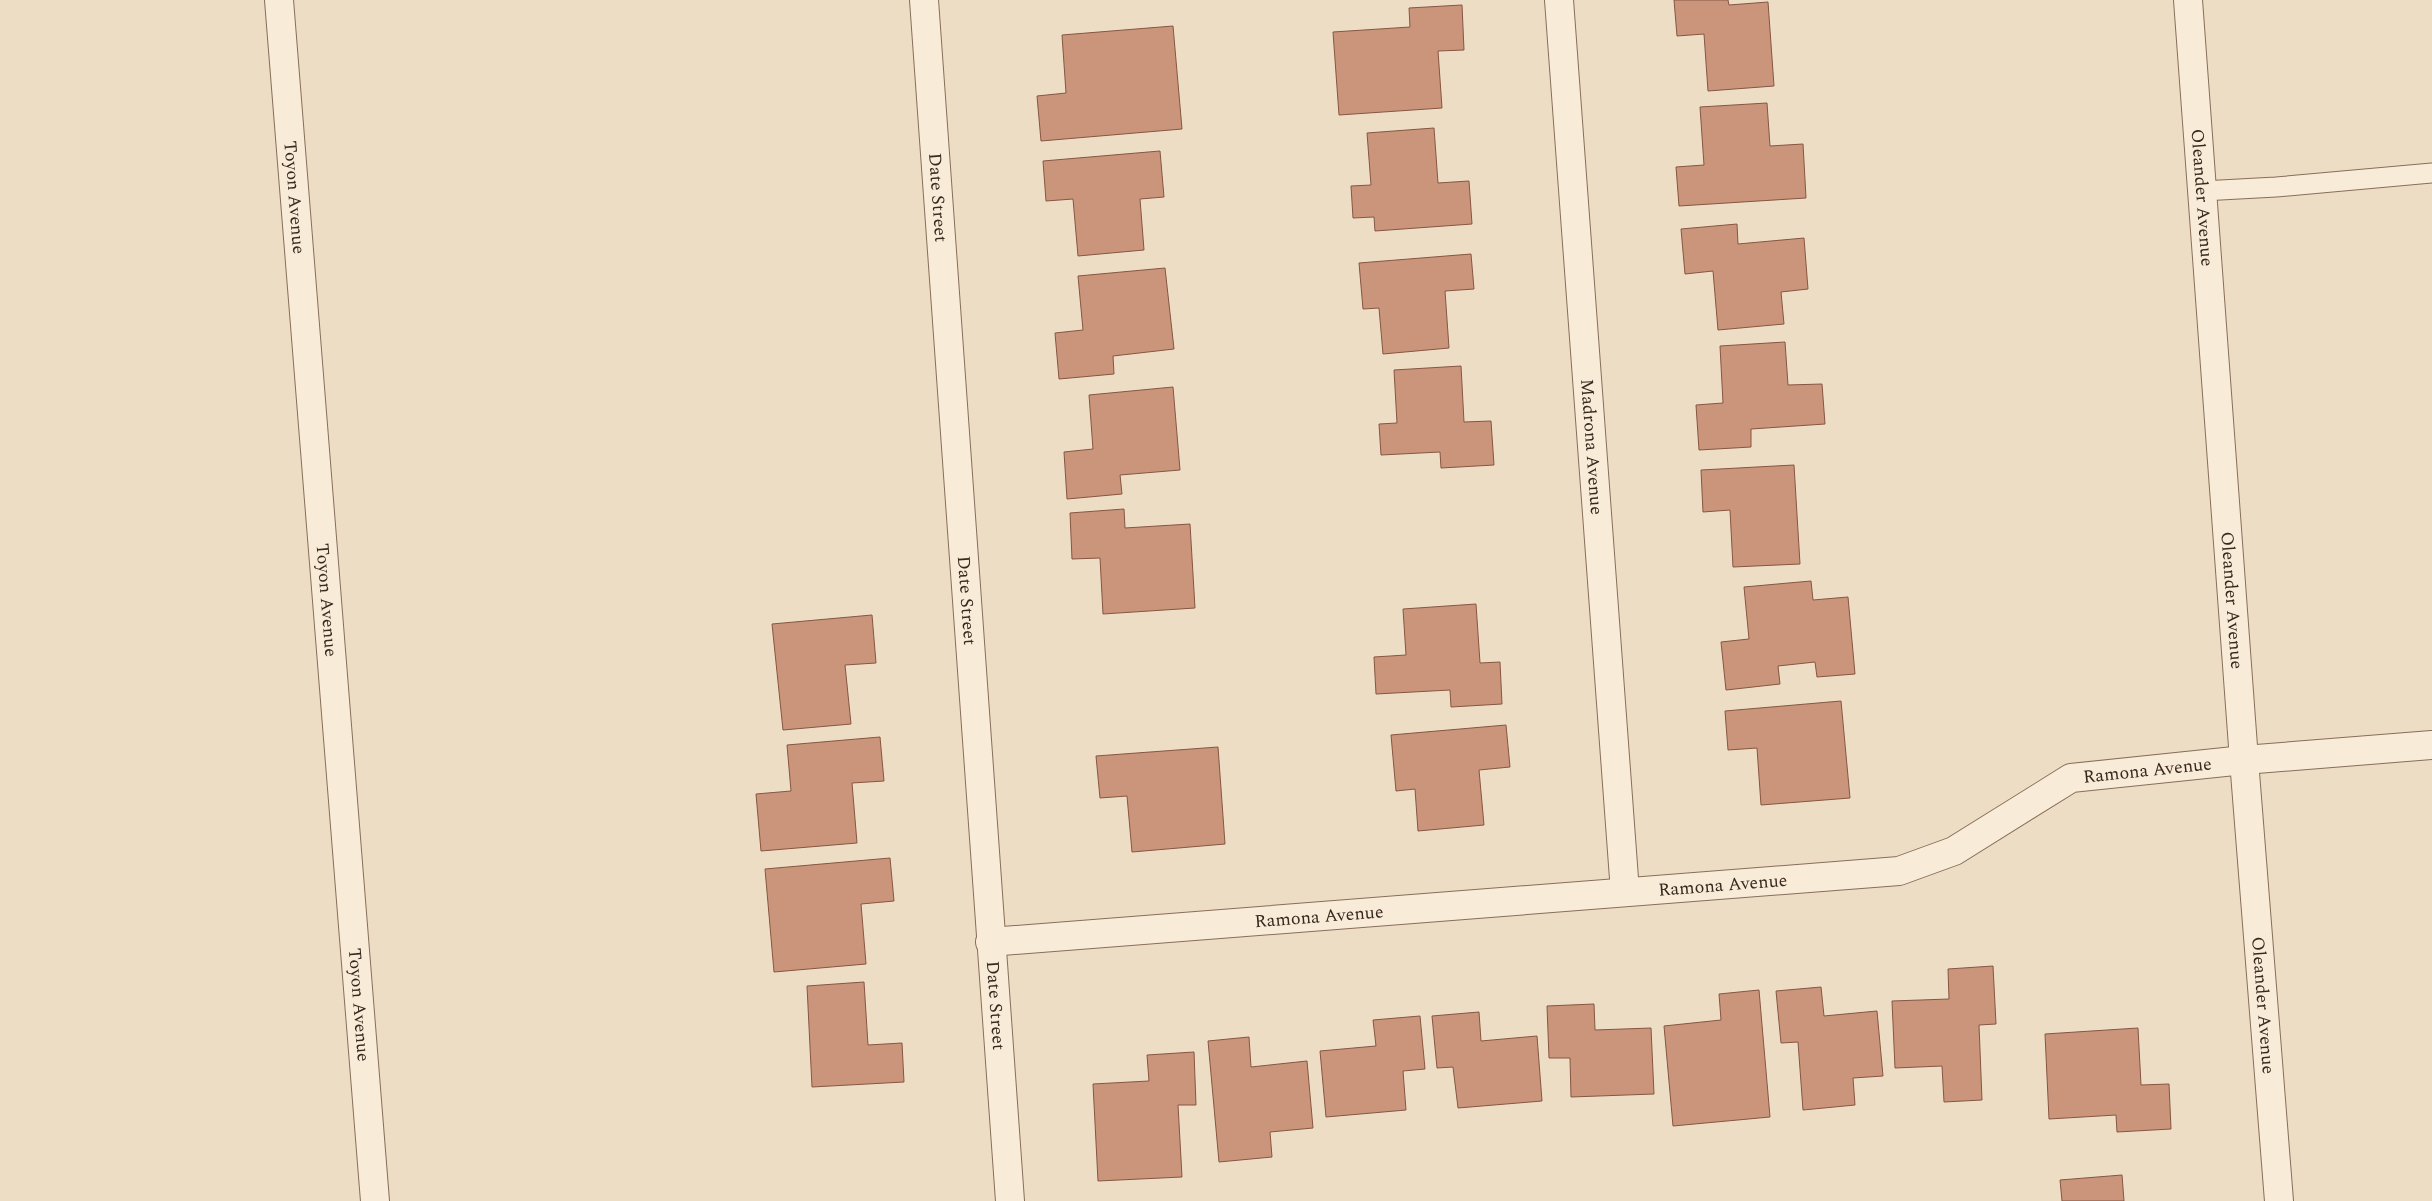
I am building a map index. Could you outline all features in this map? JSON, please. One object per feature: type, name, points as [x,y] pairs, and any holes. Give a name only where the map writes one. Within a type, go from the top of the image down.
[{"type":"street","name":"Toyon Avenue","points":[[279,0],[376,1201]]},
{"type":"street","name":"Date Street","points":[[924,0],[1010,1201]]},
{"type":"street","name":"Madrona Avenue","points":[[1558,0],[1625,892]]},
{"type":"street","name":"Oleander Avenue","points":[[2188,0],[2244,760],[2279,1201]]},
{"type":"street","name":"Ramona Avenue","points":[[990,942],[1900,871],[1954,851],[2071,778],[2244,760],[2432,745]]},
{"type":"lane","points":[[2202,191],[2276,187],[2432,172]]},
{"type":"building","points":[[1674,0],[1728,0],[1729,5],[1768,2],[1774,86],[1708,91],[1704,34],[1677,36]]},
{"type":"building","points":[[1462,5],[1464,50],[1438,51],[1442,108],[1339,115],[1333,32],[1410,27],[1409,8]]},
{"type":"building","points":[[1173,26],[1182,129],[1041,141],[1037,96],[1066,93],[1062,35]]},
{"type":"building","points":[[1767,103],[1770,146],[1803,144],[1806,198],[1679,206],[1676,167],[1704,165],[1700,107]]},
{"type":"building","points":[[1434,128],[1438,183],[1469,181],[1472,224],[1375,231],[1374,217],[1353,218],[1351,186],[1371,185],[1367,133]]},
{"type":"building","points":[[1160,151],[1164,197],[1140,199],[1144,250],[1078,256],[1073,199],[1046,201],[1043,161]]},
{"type":"building","points":[[1737,224],[1738,244],[1804,238],[1808,289],[1781,292],[1784,324],[1718,330],[1713,271],[1685,274],[1681,229]]},
{"type":"building","points":[[1471,254],[1474,289],[1445,291],[1449,348],[1383,354],[1379,308],[1363,309],[1359,263]]},
{"type":"building","points":[[1165,268],[1174,349],[1113,356],[1114,374],[1059,379],[1055,333],[1083,330],[1078,276]]},
{"type":"building","points":[[1785,342],[1788,385],[1822,384],[1825,424],[1751,429],[1751,447],[1699,450],[1696,405],[1723,403],[1720,346]]},
{"type":"building","points":[[1461,366],[1464,422],[1491,421],[1494,465],[1441,468],[1440,452],[1381,455],[1379,424],[1397,423],[1394,370]]},
{"type":"building","points":[[1173,387],[1180,470],[1120,475],[1122,494],[1067,499],[1064,452],[1093,449],[1089,395]]},
{"type":"building","points":[[1794,465],[1800,564],[1733,567],[1730,510],[1703,512],[1701,470]]},
{"type":"building","points":[[1124,509],[1125,528],[1190,524],[1195,608],[1103,614],[1100,558],[1072,559],[1070,513]]},
{"type":"building","points":[[1811,581],[1813,600],[1848,597],[1855,674],[1817,677],[1815,662],[1778,666],[1780,684],[1726,690],[1721,642],[1749,639],[1744,587]]},
{"type":"building","points":[[1476,604],[1480,663],[1500,662],[1502,704],[1451,707],[1450,690],[1376,694],[1374,657],[1406,655],[1403,609]]},
{"type":"building","points":[[872,615],[876,663],[845,665],[851,724],[783,730],[772,624]]},
{"type":"building","points":[[1841,701],[1850,798],[1761,805],[1757,748],[1728,750],[1725,711]]},
{"type":"building","points":[[1506,725],[1510,767],[1479,770],[1484,825],[1418,831],[1415,789],[1396,791],[1391,735]]},
{"type":"building","points":[[880,737],[884,781],[852,783],[857,843],[761,851],[756,794],[791,791],[787,745]]},
{"type":"building","points":[[1218,747],[1225,844],[1132,852],[1127,796],[1100,798],[1096,756]]},
{"type":"building","points":[[890,858],[894,901],[861,904],[866,964],[774,972],[765,869]]},
{"type":"building","points":[[1993,966],[1996,1024],[1979,1025],[1982,1100],[1944,1102],[1942,1066],[1895,1068],[1892,1001],[1949,999],[1948,969]]},
{"type":"building","points":[[864,982],[868,1045],[902,1043],[904,1082],[812,1087],[807,986]]},
{"type":"building","points":[[1821,987],[1824,1016],[1877,1011],[1883,1076],[1853,1078],[1855,1105],[1803,1110],[1798,1042],[1781,1043],[1776,991]]},
{"type":"building","points":[[1759,990],[1770,1117],[1673,1126],[1664,1026],[1721,1020],[1719,994]]},
{"type":"building","points":[[1594,1004],[1595,1030],[1651,1028],[1654,1094],[1571,1097],[1570,1058],[1549,1058],[1547,1006]]},
{"type":"building","points":[[1479,1012],[1481,1041],[1537,1036],[1542,1101],[1458,1108],[1453,1067],[1437,1068],[1432,1016]]},
{"type":"building","points":[[1420,1016],[1425,1069],[1403,1071],[1406,1110],[1326,1117],[1320,1051],[1376,1046],[1373,1020]]},
{"type":"building","points":[[2138,1028],[2141,1085],[2169,1084],[2171,1129],[2117,1132],[2116,1115],[2049,1119],[2045,1034]]},
{"type":"building","points":[[1249,1037],[1251,1067],[1307,1061],[1313,1128],[1270,1132],[1272,1157],[1219,1162],[1208,1041]]},
{"type":"building","points":[[1194,1052],[1196,1105],[1178,1105],[1182,1177],[1098,1181],[1093,1084],[1149,1081],[1147,1055]]},
{"type":"building","points":[[2122,1175],[2124,1201],[2062,1201],[2060,1180]]}]
